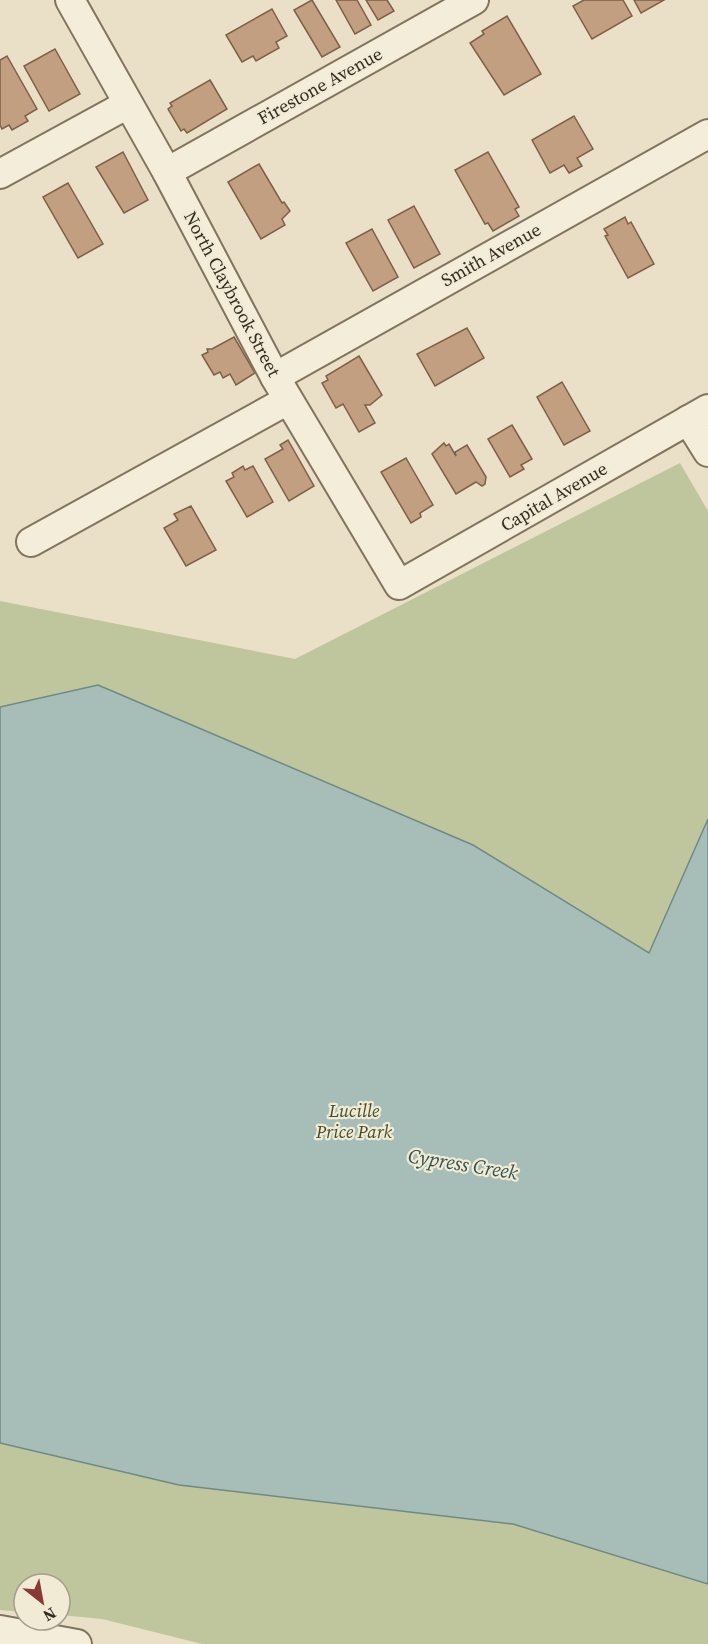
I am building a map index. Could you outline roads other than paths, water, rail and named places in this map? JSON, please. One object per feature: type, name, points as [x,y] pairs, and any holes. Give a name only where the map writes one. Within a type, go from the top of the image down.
[{"type":"street","name":"North Claybrook Street","points":[[70,0],[167,172],[282,388],[399,585]]},
{"type":"street","name":"Firestone Avenue","points":[[167,172],[474,0]]},
{"type":"street","points":[[0,174],[128,104]]},
{"type":"street","name":"Smith Avenue","points":[[31,542],[282,388],[708,134]]},
{"type":"street","points":[[698,415],[708,452]]},
{"type":"street","name":"Capital Avenue","points":[[399,585],[698,415]]},
{"type":"street","points":[[0,1629],[77,1644]]},
{"type":"water","name":"Lucille Price Park","points":[[98,685],[473,845],[649,953],[708,819],[708,1584],[513,1524],[179,1485],[0,1443],[0,707]]},
{"type":"water label","name":"Cypress Creek","points":[[463,1164]]}]
